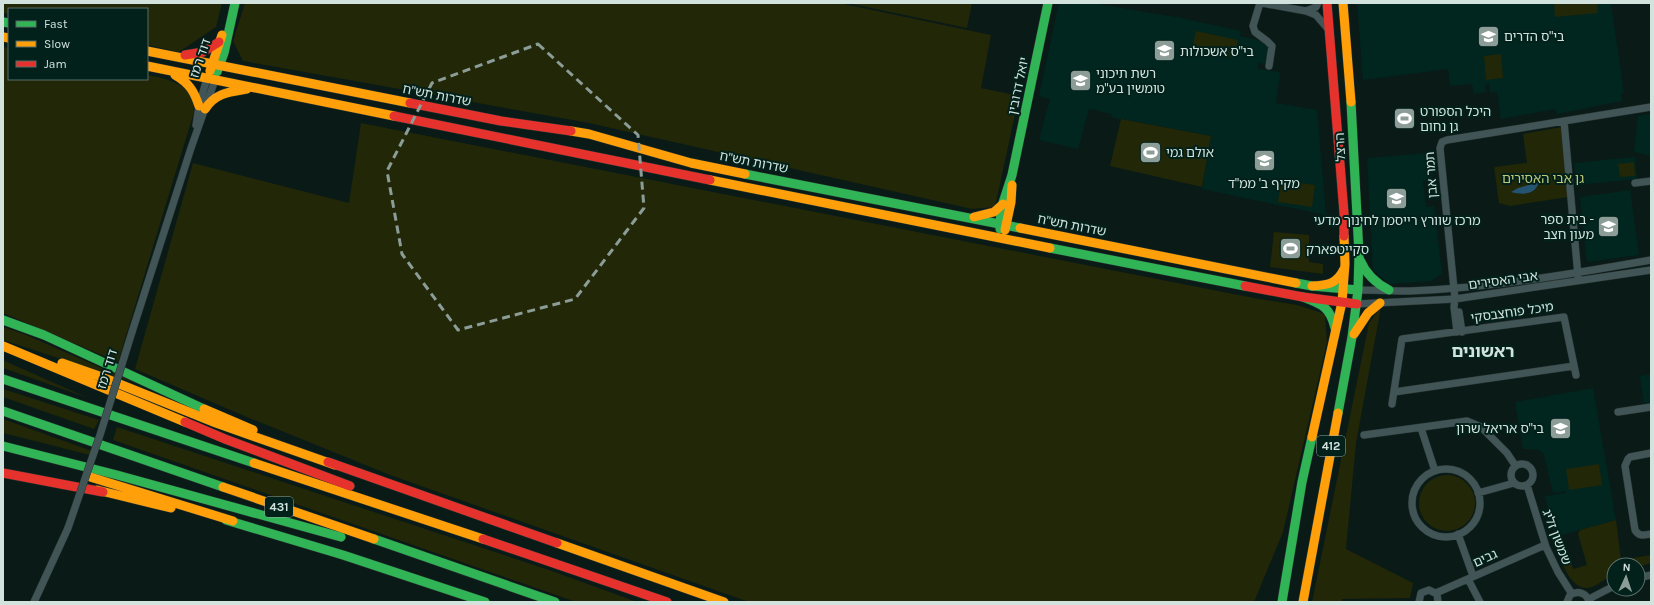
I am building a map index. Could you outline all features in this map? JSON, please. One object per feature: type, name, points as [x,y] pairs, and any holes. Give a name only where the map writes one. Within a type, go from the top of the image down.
[{"type":"main road","name":"יואל דרובין","points":[[1001,238],[1012,175],[1048,3]]},
{"type":"main road","name":"הרצל","points":[[1327,3],[1344,213],[1345,264],[1343,289]]},
{"type":"main road","name":"הרצל","points":[[1343,3],[1359,254],[1358,290]]},
{"type":"main road","name":"דוד רמז","points":[[211,79],[216,65],[220,41],[234,7]]},
{"type":"main road","name":"דוד רמז","points":[[216,65],[224,53],[234,7]]},
{"type":"main road","points":[[165,55],[199,55],[212,49],[220,41]]},
{"type":"main road","name":"שדרות תש\"ח","points":[[148,52],[501,121],[558,128],[589,134],[691,163],[1036,232],[1312,286],[1358,290]]},
{"type":"main road","points":[[224,53],[231,64],[247,71]]},
{"type":"main road","name":"שדרות תש\"ח","points":[[148,66],[1001,238],[1303,297],[1357,304]]},
{"type":"main road","points":[[165,70],[185,80],[194,89],[202,108],[221,93],[255,88]]},
{"type":"main road","points":[[966,218],[994,213],[1007,203],[1016,219],[1022,225],[1036,232]]},
{"type":"main road","points":[[1359,254],[1363,270],[1376,284],[1389,290]]},
{"type":"main road","points":[[1312,286],[1332,284],[1337,281],[1345,264]]},
{"type":"main road","name":"412","points":[[1282,602],[1298,501],[1336,331],[1343,289]]},
{"type":"main road","name":"412","points":[[1303,602],[1352,338],[1358,290]]},
{"type":"main road","points":[[1303,297],[1323,305],[1329,310],[1336,331]]},
{"type":"main road","points":[[1352,338],[1368,313],[1380,303]]},
{"type":"main road","points":[[3,320],[44,335],[172,395],[336,465]]},
{"type":"main road","points":[[3,345],[95,374],[222,426],[724,602]]},
{"type":"main road","points":[[3,345],[239,445],[542,559]]},
{"type":"main road","points":[[3,379],[667,602]]},
{"type":"main road","name":"431","points":[[3,411],[555,602]]},
{"type":"main road","points":[[3,448],[117,475],[478,576]]},
{"type":"main road","points":[[3,448],[343,555],[485,602]]},
{"type":"main road","points":[[3,466],[103,492],[232,521]]},
{"type":"main road","points":[[3,473],[103,492]]},
{"type":"main road","points":[[1307,602],[1310,560]]},
{"type":"main road","points":[[1278,602],[1287,572]]},
{"type":"street","points":[[1269,66],[1272,46],[1254,32],[1253,26],[1261,3],[1316,15],[1329,30]]},
{"type":"street","points":[[1306,12],[1316,7],[1318,3]]},
{"type":"street","name":"דוד רמז","points":[[34,602],[68,528],[98,442],[211,79]]},
{"type":"street","name":"תמר אבן","points":[[1455,299],[1440,148],[1442,142],[1651,107]]},
{"type":"street","points":[[1564,121],[1578,277]]},
{"type":"street","points":[[1635,183],[1651,181]]},
{"type":"street","name":"אבי האסירים","points":[[1357,304],[1455,299],[1578,277],[1651,260]]},
{"type":"street","name":"אבי האסירים","points":[[1358,290],[1454,288],[1651,270]]},
{"type":"street","name":"מיכל פוחצבסקי","points":[[1455,299],[1458,304],[1459,332]]},
{"type":"street","name":"מיכל פוחצבסקי","points":[[1392,404],[1402,339],[1564,317],[1576,375]]},
{"type":"street","points":[[1394,392],[1574,366]]},
{"type":"street","points":[[1618,412],[1651,407]]},
{"type":"street","points":[[1364,435],[1467,421],[1481,426],[1507,453],[1515,465]]},
{"type":"street","points":[[1421,428],[1435,471]]},
{"type":"street","points":[[1651,453],[1630,457],[1625,466],[1635,530],[1638,534],[1651,534]]},
{"type":"street","points":[[1524,463],[1532,468],[1533,477],[1531,482],[1527,485],[1520,486],[1514,482],[1510,474],[1515,465],[1524,463]]},
{"type":"street","points":[[1451,470],[1461,473],[1470,479],[1478,493],[1479,508],[1475,519],[1468,528],[1458,534],[1443,536],[1428,532],[1414,514],[1412,504],[1413,493],[1422,480],[1435,471],[1451,470]]},
{"type":"street","points":[[1478,493],[1514,482]]},
{"type":"street","name":"שמשון זליג","points":[[1527,485],[1545,545],[1558,572],[1572,594]]},
{"type":"street","points":[[1458,534],[1480,602]]},
{"type":"street","name":"גבים","points":[[1419,602],[1420,596],[1425,591],[1431,590],[1436,593],[1545,545]]},
{"type":"street","points":[[1567,602],[1572,594],[1580,592],[1589,600],[1606,590]]},
{"type":"street","points":[[1436,593],[1438,602]]},
{"type":"highlighted area","points":[[538,44],[638,135],[644,208],[575,299],[458,330],[402,254],[387,171],[432,83]]},
{"type":"shaded area","points":[[1059,3],[1092,3],[1181,18],[1241,31],[1240,36],[1262,41],[1268,46],[1267,60],[1264,64],[1258,63],[1258,69],[1280,72],[1276,103],[1317,110],[1326,215],[1202,189],[1211,136],[1111,117],[1112,114],[1089,109],[1078,149],[1039,140],[1050,99],[1039,96]]},
{"type":"shaded area","name":"בי\"ס הדרים","points":[[1357,3],[1611,3],[1624,93],[1621,93],[1622,101],[1557,114],[1555,109],[1501,119],[1497,92],[1490,93],[1489,83],[1485,84],[1486,92],[1474,94],[1472,84],[1450,86],[1448,69],[1363,80]]},
{"type":"shaded area","points":[[1651,114],[1651,156],[1634,152],[1638,116]]},
{"type":"shaded area","name":"מרכז שוורץ רייסמן לחינוך מדעי","points":[[1430,153],[1432,180],[1423,181],[1426,207],[1434,206],[1442,273],[1431,281],[1389,284],[1373,270],[1367,158]]},
{"type":"shaded area","points":[[1635,157],[1637,179],[1577,185],[1574,163]]},
{"type":"shaded area","name":"בית ספר - מעון חצב","points":[[1630,190],[1639,255],[1587,262],[1580,197]]},
{"type":"shaded area","points":[[1651,374],[1651,402],[1644,403],[1640,376]]},
{"type":"shaded area","name":"בי\"ס אריאל שרון","points":[[1593,388],[1616,520],[1555,537],[1545,496],[1565,493],[1565,491],[1553,493],[1544,454],[1537,449],[1523,449],[1515,402]]},
{"type":"green space","points":[[3,3],[222,3],[216,27],[179,52],[148,45],[148,8],[8,8],[8,14],[3,13]]},
{"type":"green space","points":[[245,3],[839,3],[991,35],[981,88],[1019,96],[995,207],[972,209],[589,123],[243,61],[233,41]]},
{"type":"green space","points":[[847,3],[972,3],[967,28]]},
{"type":"green space","points":[[1554,3],[1597,3],[1598,13],[1555,17]]},
{"type":"green space","points":[[1196,31],[1238,40],[1234,58],[1192,48]]},
{"type":"green space","points":[[3,47],[8,48],[8,80],[148,80],[148,75],[176,83],[186,89],[191,95],[194,112],[118,362],[3,313]]},
{"type":"green space","points":[[1501,54],[1503,78],[1486,80],[1484,56]]},
{"type":"green space","points":[[1121,119],[1211,136],[1202,187],[1110,166]]},
{"type":"green space","points":[[361,123],[1254,298],[1297,305],[1325,314],[1327,342],[1283,532],[1254,602],[749,602],[390,475],[242,415],[135,369],[193,163],[349,203]]},
{"type":"green space","name":"גן אבי האסירים","points":[[1562,127],[1568,197],[1510,206],[1499,203],[1494,167],[1527,163],[1523,134]]},
{"type":"green space","points":[[1634,162],[1635,176],[1620,177],[1618,164]]},
{"type":"green space","points":[[1281,180],[1315,185],[1312,207],[1278,202]]},
{"type":"green space","name":"סקייטפארק","points":[[1274,232],[1309,235],[1309,262],[1323,264],[1323,274],[1270,267]]},
{"type":"green space","points":[[1381,307],[1356,443],[1346,549],[1413,583],[1410,598],[1342,599],[1342,602],[1312,602],[1369,323]]},
{"type":"green space","points":[[3,327],[24,334],[138,384],[3,340]]},
{"type":"green space","points":[[3,360],[7,362],[88,398],[3,368]]},
{"type":"green space","points":[[3,389],[99,420],[94,429],[3,397]]},
{"type":"green space","points":[[3,419],[92,451],[90,455],[3,433]]},
{"type":"green space","points":[[117,427],[552,571],[637,602],[576,602],[113,440]]},
{"type":"green space","points":[[1599,464],[1602,485],[1569,490],[1566,469]]},
{"type":"green space","points":[[1441,475],[1453,475],[1463,479],[1471,487],[1475,497],[1475,509],[1471,519],[1463,527],[1453,531],[1441,531],[1431,527],[1423,519],[1419,509],[1419,497],[1423,487],[1431,479]]},
{"type":"green space","points":[[1616,520],[1621,557],[1606,557],[1606,578],[1592,587],[1585,588],[1574,582],[1566,571],[1557,552],[1567,549],[1573,569],[1587,565],[1578,534],[1580,530]]},
{"type":"green space","points":[[1651,555],[1651,563],[1646,565],[1646,557],[1639,557]]},
{"type":"water","points":[[1539,182],[1532,192],[1520,194],[1511,192],[1518,188]]},
{"type":"traffic: fast","points":[[217,72],[224,53],[235,3]]},
{"type":"traffic: fast","points":[[1000,229],[1001,209],[1012,175],[1048,3]]},
{"type":"traffic: fast","points":[[3,22],[8,23]]},
{"type":"traffic: fast","points":[[1338,413],[1352,337],[1358,290],[1359,254],[1351,102]]},
{"type":"traffic: fast","points":[[745,174],[1020,228]]},
{"type":"traffic: fast","points":[[1050,248],[1245,286]]},
{"type":"traffic: fast","points":[[1360,260],[1365,270],[1372,278],[1389,290]]},
{"type":"traffic: fast","points":[[1296,283],[1358,290]]},
{"type":"traffic: fast","points":[[1303,297],[1324,307],[1331,315],[1335,328]]},
{"type":"traffic: fast","points":[[3,320],[44,335],[204,409]]},
{"type":"traffic: fast","points":[[3,379],[254,463]]},
{"type":"traffic: fast","points":[[3,411],[223,487]]},
{"type":"traffic: fast","points":[[1282,602],[1302,482],[1312,437]]},
{"type":"traffic: fast","points":[[3,446],[117,475],[341,537]]},
{"type":"traffic: fast","points":[[226,520],[343,555],[485,602]]},
{"type":"traffic: fast","points":[[374,539],[555,602]]},
{"type":"traffic: slow","points":[[1343,3],[1351,102]]},
{"type":"traffic: slow","points":[[210,71],[222,35]]},
{"type":"traffic: slow","points":[[3,37],[8,38]]},
{"type":"traffic: slow","points":[[148,51],[410,103]]},
{"type":"traffic: slow","points":[[148,66],[394,116]]},
{"type":"traffic: slow","points":[[175,75],[184,81],[190,88],[199,106]]},
{"type":"traffic: slow","points":[[205,109],[218,96],[228,92],[247,89]]},
{"type":"traffic: slow","points":[[571,131],[589,134],[691,163],[745,174]]},
{"type":"traffic: slow","points":[[710,180],[1050,248]]},
{"type":"traffic: slow","points":[[1005,230],[1011,202],[1012,185]]},
{"type":"traffic: slow","points":[[974,217],[994,212],[1003,204]]},
{"type":"traffic: slow","points":[[1020,228],[1296,283]]},
{"type":"traffic: slow","points":[[1312,437],[1342,302],[1345,264],[1344,236]]},
{"type":"traffic: slow","points":[[1312,286],[1323,285],[1335,281],[1344,269]]},
{"type":"traffic: slow","points":[[1354,334],[1368,313],[1380,303]]},
{"type":"traffic: slow","points":[[3,346],[185,422]]},
{"type":"traffic: slow","points":[[62,363],[102,377],[216,423],[335,465]]},
{"type":"traffic: slow","points":[[204,409],[253,430]]},
{"type":"traffic: slow","points":[[1303,602],[1338,413]]},
{"type":"traffic: slow","points":[[254,463],[483,539]]},
{"type":"traffic: slow","points":[[87,476],[233,521]]},
{"type":"traffic: slow","points":[[223,487],[374,539]]},
{"type":"traffic: slow","points":[[97,490],[171,508]]},
{"type":"traffic: slow","points":[[557,543],[724,602]]},
{"type":"traffic: jam","points":[[1327,3],[1344,213],[1344,236]]},
{"type":"traffic: jam","points":[[185,55],[203,52],[219,42]]},
{"type":"traffic: jam","points":[[410,103],[501,121],[571,131]]},
{"type":"traffic: jam","points":[[394,116],[710,180]]},
{"type":"traffic: jam","points":[[1245,286],[1303,297],[1357,304]]},
{"type":"traffic: jam","points":[[185,422],[225,439],[350,486]]},
{"type":"traffic: jam","points":[[328,462],[557,543]]},
{"type":"traffic: jam","points":[[3,473],[103,492]]},
{"type":"traffic: jam","points":[[483,539],[667,602]]},
{"type":"place","name":"בי\"ס הדרים","points":[[1488,36]]},
{"type":"place","name":"בי\"ס אשכולות","points":[[1165,51]]},
{"type":"place","name":"רשת תיכוני טומשין בע\"מ","points":[[1081,80]]},
{"type":"place","name":"היכל הספורט גן נחום","points":[[1404,118]]},
{"type":"place","name":"אולם גמי","points":[[1150,152]]},
{"type":"place","name":"מקיף ב' ממ\"ד","points":[[1264,161]]},
{"type":"place","name":"מרכז שוורץ רייסמן לחינוך מדעי","points":[[1397,198]]},
{"type":"place","name":"בית ספר - מעון חצב","points":[[1609,226]]},
{"type":"place","name":"סקייטפארק","points":[[1291,249]]},
{"type":"place","name":"בי\"ס אריאל שרון","points":[[1560,428]]},
{"type":"district","name":"ראשונים","points":[[1483,351]]}]
